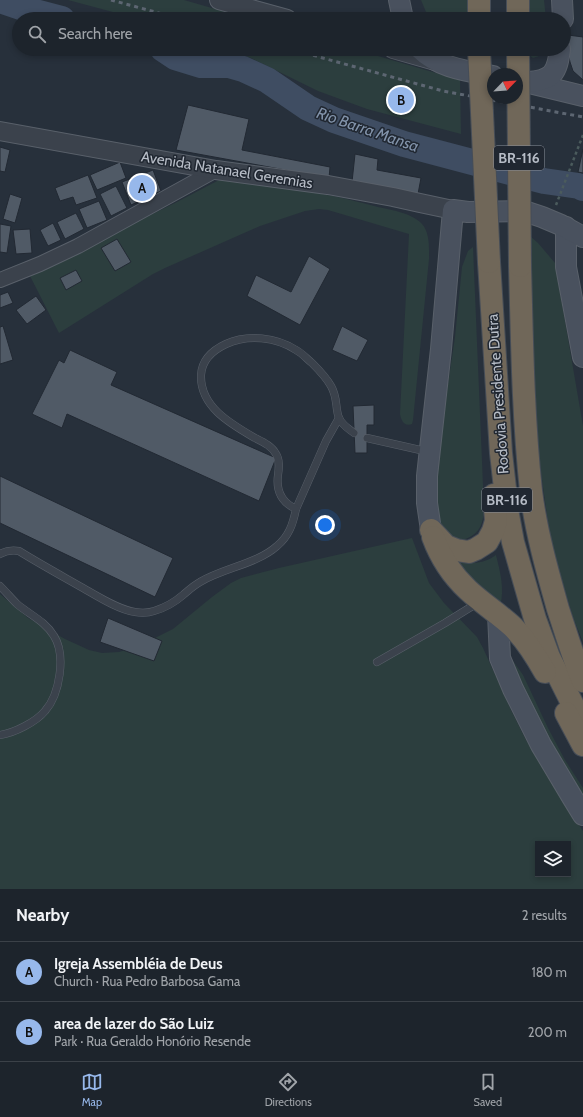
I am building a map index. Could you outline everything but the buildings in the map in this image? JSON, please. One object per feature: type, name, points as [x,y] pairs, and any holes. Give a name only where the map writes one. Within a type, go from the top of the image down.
[{"type":"highway","points":[[479,0],[479,12]]},
{"type":"highway","points":[[518,0],[518,12]]},
{"type":"highway","name":"Rodovia Presidente Dutra","points":[[479,56],[489,262],[501,453],[508,515],[513,542],[533,612],[549,657],[583,725]]},
{"type":"highway","name":"Rodovia Presidente Dutra","points":[[518,56],[520,266],[524,407],[531,492],[547,573],[583,680]]},
{"type":"highway","points":[[431,530],[446,546],[456,550],[469,552],[487,542],[496,521],[481,292],[489,262]]},
{"type":"highway","points":[[431,530],[436,544],[456,577],[468,590],[514,628],[526,642],[539,661],[583,745]]},
{"type":"main road","points":[[399,0],[402,12]]},
{"type":"main road","points":[[562,0],[563,12]]},
{"type":"main road","points":[[428,56],[458,69],[487,75]]},
{"type":"main road","points":[[523,81],[541,80],[551,75],[556,69],[559,56]]},
{"type":"main road","points":[[561,56],[568,75],[582,94]]},
{"type":"main road","points":[[523,81],[582,94]]},
{"type":"main road","points":[[431,530],[427,503],[427,476],[441,349],[453,210],[468,212],[524,211],[558,224],[583,237]]},
{"type":"main road","points":[[558,224],[583,357]]},
{"type":"main road","points":[[498,614],[500,658],[513,689],[541,745],[583,815]]},
{"type":"street","points":[[219,0],[262,12]]},
{"type":"street","points":[[419,56],[437,61]]},
{"type":"street","name":"Avenida Natanael Geremias","points":[[0,131],[216,170],[328,185],[453,210]]},
{"type":"street","points":[[1,279],[40,264],[78,246],[216,170]]},
{"type":"lane","points":[[296,509],[286,503],[279,491],[277,480],[279,459],[276,454],[266,443],[246,433],[222,417],[212,407],[205,394],[201,380],[202,368],[208,357],[216,349],[235,340],[250,338],[277,341],[298,351],[326,378],[334,392],[339,418],[343,424],[354,433]]},
{"type":"lane","points":[[0,554],[13,550],[19,551],[103,599],[135,612],[153,612],[175,601],[190,588],[209,577],[271,552],[285,538],[290,530],[296,509],[326,441],[339,418]]},
{"type":"lane","points":[[367,438],[430,452]]},
{"type":"lane","points":[[0,586],[18,604],[44,624],[54,635],[58,646],[60,666],[57,686],[46,711],[38,718],[15,731],[0,735]]},
{"type":"lane","points":[[377,662],[481,601]]},
{"type":"path","points":[[558,224],[571,165],[583,135]]},
{"type":"shaded area","points":[[68,0],[184,0],[226,12],[113,12]]},
{"type":"shaded area","points":[[421,0],[472,0],[471,12],[426,12]]},
{"type":"shaded area","points":[[527,0],[544,0],[545,12],[528,12]]},
{"type":"shaded area","points":[[246,56],[378,56],[460,80],[461,134],[367,109],[318,91]]},
{"type":"shaded area","points":[[221,179],[319,193],[343,198],[406,214],[422,224],[428,236],[429,259],[412,424],[405,424],[402,421],[400,414],[409,234],[328,210],[319,209],[305,211],[260,226],[165,268],[59,333],[29,274]]},
{"type":"shaded area","points":[[531,237],[555,263],[583,426],[583,642],[574,620],[557,565],[550,536],[542,480],[534,404],[534,357],[530,289],[532,266]]},
{"type":"shaded area","points":[[473,247],[484,509],[481,526],[478,530],[471,536],[459,541],[439,531],[437,526],[436,477],[455,337],[462,267],[468,251]]},
{"type":"shaded area","points":[[412,538],[429,583],[444,603],[477,637],[526,740],[583,831],[583,889],[0,889],[0,594],[28,618],[65,639],[89,650],[102,653],[119,652],[139,646],[173,629],[212,597],[231,583],[241,578]]},
{"type":"shaded area","points":[[496,555],[502,587],[500,606],[466,575],[456,559],[477,563]]},
{"type":"shaded area","points":[[508,654],[523,675],[548,728],[565,760],[583,788],[583,801],[560,766]]},
{"type":"waterway","name":"Rio Barra Mansa","points":[[0,0],[35,12]]},
{"type":"waterway","name":"Rio Barra Mansa","points":[[174,56],[201,65],[229,65],[243,69],[267,80],[308,108],[334,120],[404,144],[544,181],[579,186],[583,188]]},
{"type":"railway","points":[[111,0],[155,12]]},
{"type":"railway","points":[[316,56],[443,91],[583,117]]},
{"type":"place","name":"area de lazer do São Luiz","points":[[401,100]]},
{"type":"place","name":"Igreja Assembléia de Deus","points":[[142,188]]}]
